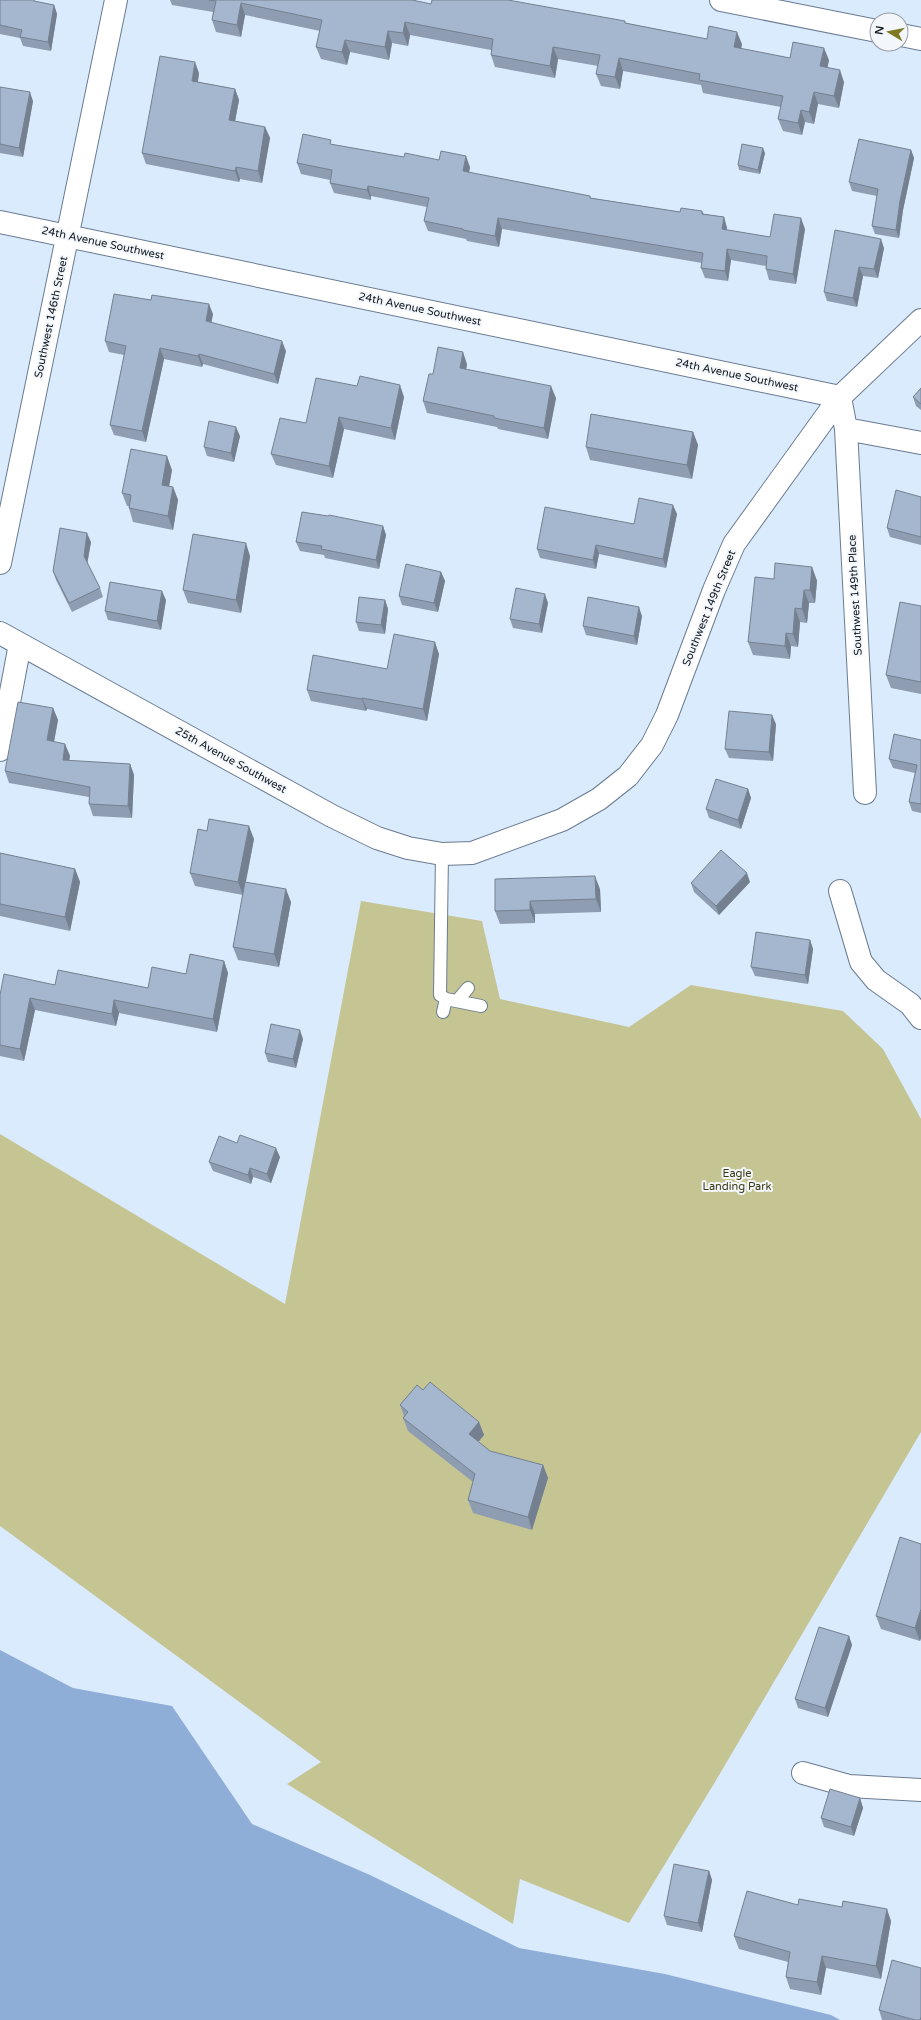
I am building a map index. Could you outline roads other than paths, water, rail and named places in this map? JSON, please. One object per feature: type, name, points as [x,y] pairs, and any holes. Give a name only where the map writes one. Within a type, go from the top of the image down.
[{"type":"street","name":"Southwest 146th Street","points":[[0,563],[116,0]]},
{"type":"street","points":[[720,0],[869,29]]},
{"type":"street","points":[[909,37],[921,39]]},
{"type":"street","name":"24th Avenue Southwest","points":[[0,222],[840,397]]},
{"type":"street","name":"Southwest 149th Street","points":[[472,853],[562,820],[599,798],[628,776],[652,745],[667,715],[714,590],[734,544],[840,397],[921,320]]},
{"type":"street","name":"Southwest 149th Place","points":[[840,397],[846,429],[865,793]]},
{"type":"street","points":[[846,429],[921,443]]},
{"type":"street","name":"25th Avenue Southwest","points":[[0,633],[332,816],[377,838],[408,848],[442,854],[472,853]]},
{"type":"street","points":[[0,750],[20,644]]},
{"type":"street","points":[[840,891],[861,962],[876,980],[910,1004],[921,1018]]},
{"type":"street","points":[[804,1773],[849,1786],[921,1790]]},
{"type":"lane","points":[[442,854],[440,995],[452,1000],[482,1006]]},
{"type":"lane","points":[[443,1012],[452,1000],[468,988]]},
{"type":"water","points":[[0,1650],[73,1688],[172,1706],[252,1824],[370,1875],[519,1948],[665,1974],[831,2015],[840,2020],[0,2020]]},
{"type":"park label","name":"Eagle Landing Park","points":[[737,1179]]}]
